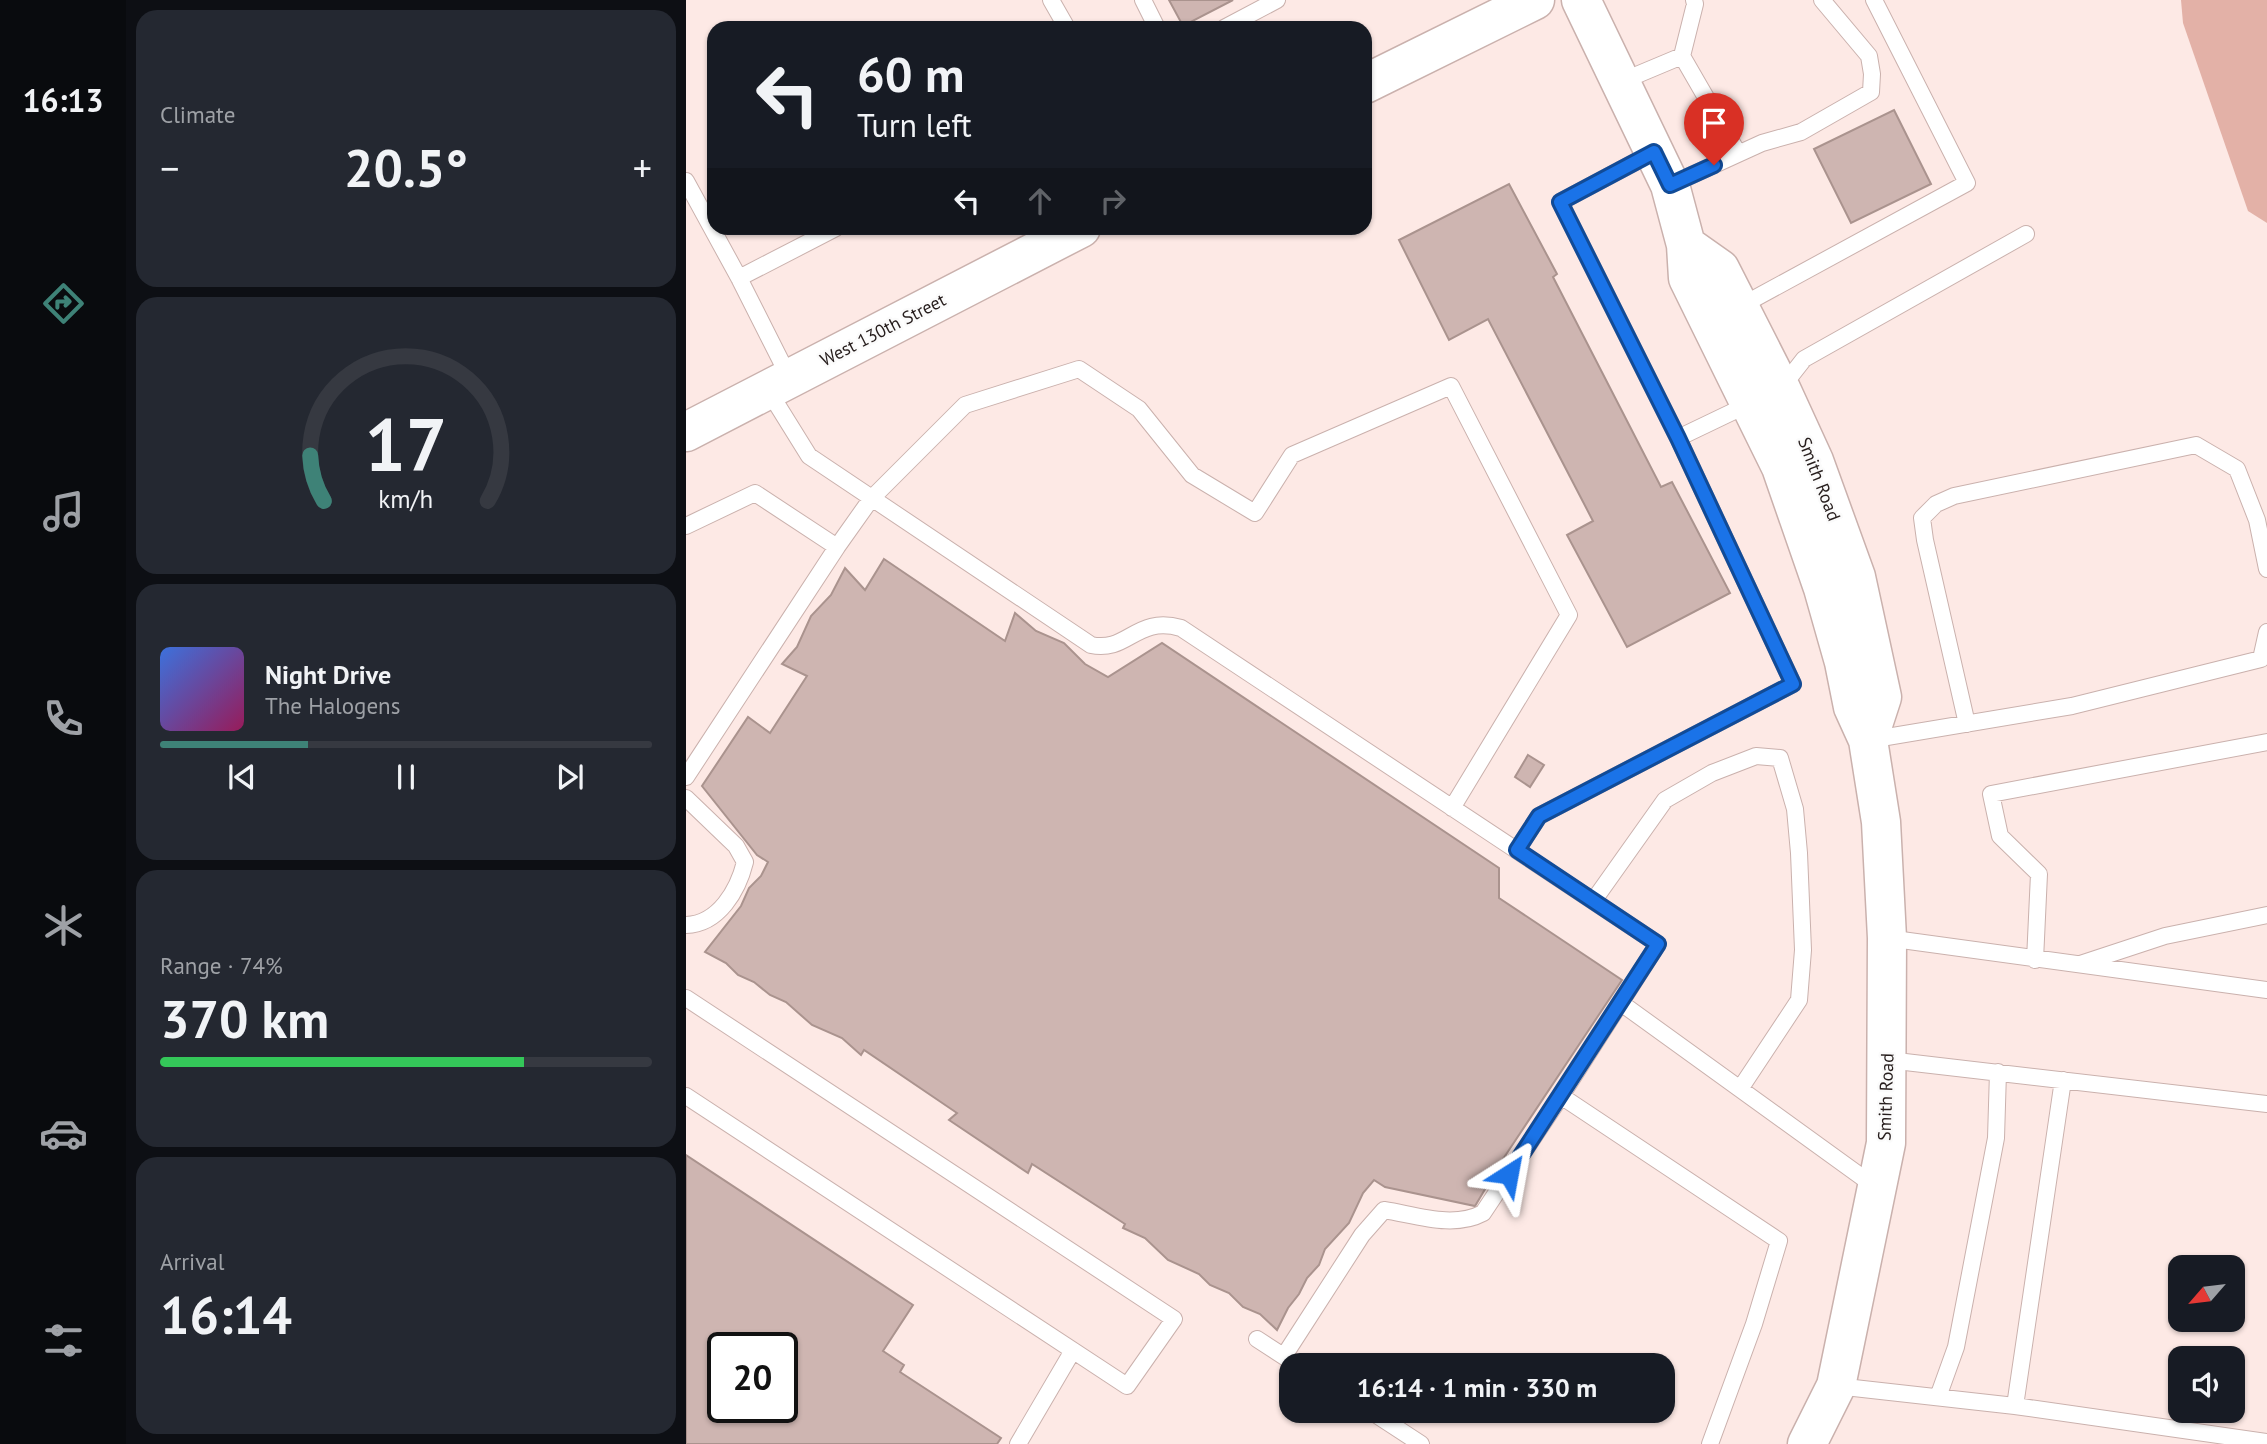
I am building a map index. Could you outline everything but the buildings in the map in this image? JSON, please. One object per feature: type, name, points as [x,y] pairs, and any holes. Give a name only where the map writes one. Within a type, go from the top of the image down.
[{"type":"main road","points":[[1372,81],[1535,0]]},
{"type":"main road","name":"Smith Road","points":[[1581,0],[1662,169],[1686,244],[1688,278],[1766,396]]},
{"type":"main road","name":"West 130th Street","points":[[686,432],[1067,235]]},
{"type":"main road","name":"Smith Road","points":[[1686,244],[1720,269],[1739,307],[1766,396],[1781,467],[1823,588],[1844,662],[1853,707],[1868,740],[1881,822],[1887,938],[1886,1143],[1836,1386],[1807,1444]]},
{"type":"lane","points":[[1051,0],[1063,21]]},
{"type":"lane","points":[[1143,0],[1154,21]]},
{"type":"lane","points":[[1237,21],[1276,0]]},
{"type":"lane","points":[[1694,0],[1682,56],[1738,153]]},
{"type":"lane","points":[[1517,850],[1539,816],[1793,684],[1678,438],[1560,202],[1662,169],[1738,153],[1801,132],[1871,92],[1869,56],[1822,0]]},
{"type":"lane","points":[[1739,307],[1967,183],[1874,0]]},
{"type":"lane","points":[[1620,82],[1682,56]]},
{"type":"lane","points":[[686,181],[707,219]]},
{"type":"lane","points":[[1678,438],[1766,396],[1804,359],[2026,234]]},
{"type":"lane","points":[[716,235],[739,278],[809,456],[1091,645],[1102,647],[1115,644],[1153,625],[1167,624],[1181,628],[1658,944],[1483,1213],[1472,1219],[1453,1221],[1384,1210],[1362,1236],[1295,1353]]},
{"type":"lane","points":[[739,278],[822,235]]},
{"type":"lane","points":[[686,777],[871,499],[965,405],[1079,369],[1139,409],[1192,475],[1255,513],[1292,455],[1451,386],[1569,615],[1452,808]]},
{"type":"lane","points":[[1967,724],[1922,519],[1936,504],[1954,496],[2196,446],[2236,470],[2257,520],[2267,569]]},
{"type":"lane","points":[[686,526],[755,493],[837,547]]},
{"type":"lane","points":[[1868,740],[2072,706],[2261,659],[2267,632]]},
{"type":"lane","points":[[2035,960],[2039,874],[2000,836],[1991,794],[2267,742]]},
{"type":"lane","points":[[1594,900],[1665,800],[1712,772],[1756,756],[1780,758],[1795,809],[1799,853],[1803,950],[1798,1000],[1740,1089]]},
{"type":"lane","points":[[686,798],[736,846],[746,862],[741,878],[729,899],[711,918],[695,925],[686,925]]},
{"type":"lane","points":[[2077,965],[2165,936],[2267,915]]},
{"type":"lane","points":[[1887,938],[2267,990]]},
{"type":"lane","points":[[686,998],[1174,1319],[1127,1386],[686,1096]]},
{"type":"lane","points":[[1621,1003],[1877,1188]]},
{"type":"lane","points":[[1888,1060],[2267,1104]]},
{"type":"lane","points":[[1938,1398],[1956,1347],[1996,1138],[1998,1072]]},
{"type":"lane","points":[[2015,1406],[2063,1080]]},
{"type":"lane","points":[[1561,1096],[1779,1241],[1754,1324],[1710,1444]]},
{"type":"lane","points":[[1257,1339],[1279,1354]]},
{"type":"lane","points":[[1018,1444],[1072,1352]]},
{"type":"lane","points":[[1836,1386],[2015,1406],[2267,1442]]},
{"type":"lane","points":[[1389,1423],[1422,1444]]},
{"type":"shaded area","points":[[2181,0],[2267,0],[2267,223],[2248,211],[2183,23]]},
{"type":"route","points":[[1509,1174],[1658,944],[1517,850],[1539,816],[1793,684],[1678,438],[1560,202],[1654,152],[1670,185],[1714,165]]}]
